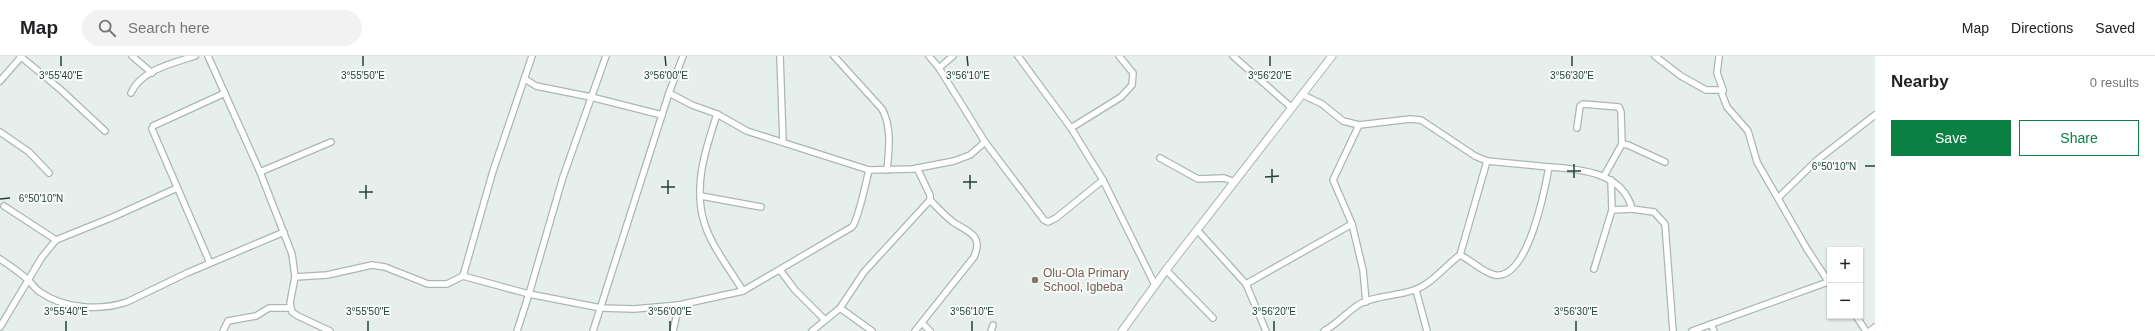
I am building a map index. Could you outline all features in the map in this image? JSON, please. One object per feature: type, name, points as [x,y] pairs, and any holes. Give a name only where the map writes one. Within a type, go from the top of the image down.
[{"type":"street","points":[[0,81],[20,56],[61,90],[105,131]]},
{"type":"street","points":[[132,56],[152,73]]},
{"type":"street","points":[[131,93],[139,81],[160,68],[195,56]]},
{"type":"street","points":[[208,56],[260,172],[292,254],[295,277],[290,308]]},
{"type":"street","points":[[463,276],[493,171],[532,56]]},
{"type":"street","points":[[517,331],[563,176],[606,56]]},
{"type":"street","points":[[593,331],[669,93],[683,56]]},
{"type":"street","points":[[780,56],[783,142]]},
{"type":"street","points":[[834,56],[882,109],[888,119],[889,155],[887,170]]},
{"type":"street","points":[[929,56],[939,68],[985,142],[1040,217],[1048,222],[1056,218],[1103,180]]},
{"type":"street","points":[[939,68],[953,56]]},
{"type":"street","points":[[1018,56],[1071,128],[1103,180],[1155,285]]},
{"type":"street","points":[[1071,128],[1121,97],[1132,85],[1133,73],[1119,56]]},
{"type":"street","points":[[1233,56],[1292,108]]},
{"type":"street","points":[[1122,331],[1166,270],[1198,231],[1332,56]]},
{"type":"street","points":[[1655,56],[1681,76],[1706,90],[1723,90]]},
{"type":"street","points":[[1719,56],[1717,73],[1727,107],[1748,131],[1757,162],[1779,197],[1806,249],[1827,280]]},
{"type":"street","points":[[525,79],[536,86],[591,97],[662,115]]},
{"type":"street","points":[[210,263],[152,127],[225,93]]},
{"type":"street","points":[[669,93],[692,105],[717,114],[747,131],[869,170],[917,168],[954,161],[970,155],[985,142]]},
{"type":"street","points":[[1303,94],[1322,104],[1343,121],[1359,125],[1410,119],[1422,120],[1487,162],[1549,166],[1582,170],[1604,176],[1621,188],[1632,209]]},
{"type":"street","points":[[1577,128],[1580,106],[1583,104],[1619,107],[1621,112],[1622,144],[1604,176]]},
{"type":"street","points":[[717,114],[702,167],[701,196],[704,221],[708,233],[743,291]]},
{"type":"street","points":[[1779,197],[1816,161],[1875,114]]},
{"type":"street","points":[[1359,125],[1333,180],[1352,224],[1363,270],[1366,302]]},
{"type":"street","points":[[0,132],[29,152],[50,173]]},
{"type":"street","points":[[260,172],[331,142]]},
{"type":"street","points":[[1622,144],[1628,145],[1665,162]]},
{"type":"street","points":[[1160,158],[1198,178],[1224,178],[1235,182]]},
{"type":"street","points":[[1324,331],[1338,323],[1359,305],[1416,290],[1434,278],[1449,263],[1460,255],[1487,162]]},
{"type":"street","points":[[1460,255],[1496,275],[1504,273],[1520,260],[1531,238],[1544,193],[1549,166]]},
{"type":"street","points":[[915,331],[923,324],[974,257],[978,249],[978,243],[973,235],[952,221],[930,200],[930,196],[917,168]]},
{"type":"street","points":[[295,277],[327,275],[372,265],[385,267],[428,284],[447,284],[463,276],[529,294],[601,308],[634,309],[679,305],[743,291],[856,223],[859,204],[869,170]]},
{"type":"street","points":[[1594,269],[1612,210],[1611,180]]},
{"type":"street","points":[[0,327],[28,280],[56,240],[113,217],[177,188]]},
{"type":"street","points":[[701,196],[761,207]]},
{"type":"street","points":[[812,331],[840,308],[864,272],[930,200]]},
{"type":"street","points":[[4,206],[56,240]]},
{"type":"street","points":[[1612,210],[1632,209],[1654,212],[1665,224],[1673,331]]},
{"type":"street","points":[[1246,284],[1352,224]]},
{"type":"street","points":[[1198,231],[1246,284],[1266,331]]},
{"type":"street","points":[[0,259],[28,280],[40,292],[66,304],[98,308],[113,307],[127,302],[210,263],[284,232]]},
{"type":"street","points":[[780,270],[795,290],[825,320]]},
{"type":"street","points":[[1166,270],[1213,318]]},
{"type":"street","points":[[1692,331],[1827,284]]},
{"type":"street","points":[[1416,290],[1427,331]]},
{"type":"street","points":[[673,331],[679,305]]},
{"type":"street","points":[[223,331],[228,321],[233,318],[256,316],[269,308],[290,308],[298,316],[330,331]]},
{"type":"street","points":[[840,308],[872,331]]},
{"type":"street","points":[[1858,319],[1866,331]]},
{"type":"street","points":[[1338,323],[1339,331]]},
{"type":"street","points":[[923,324],[930,331]]},
{"type":"street","points":[[1711,324],[1714,331]]},
{"type":"street","points":[[991,331],[993,325]]},
{"type":"street","points":[[1870,331],[1875,327]]},
{"type":"place","name":"Olu-Ola Primary School, Igbeba","points":[[1035,280]]}]
